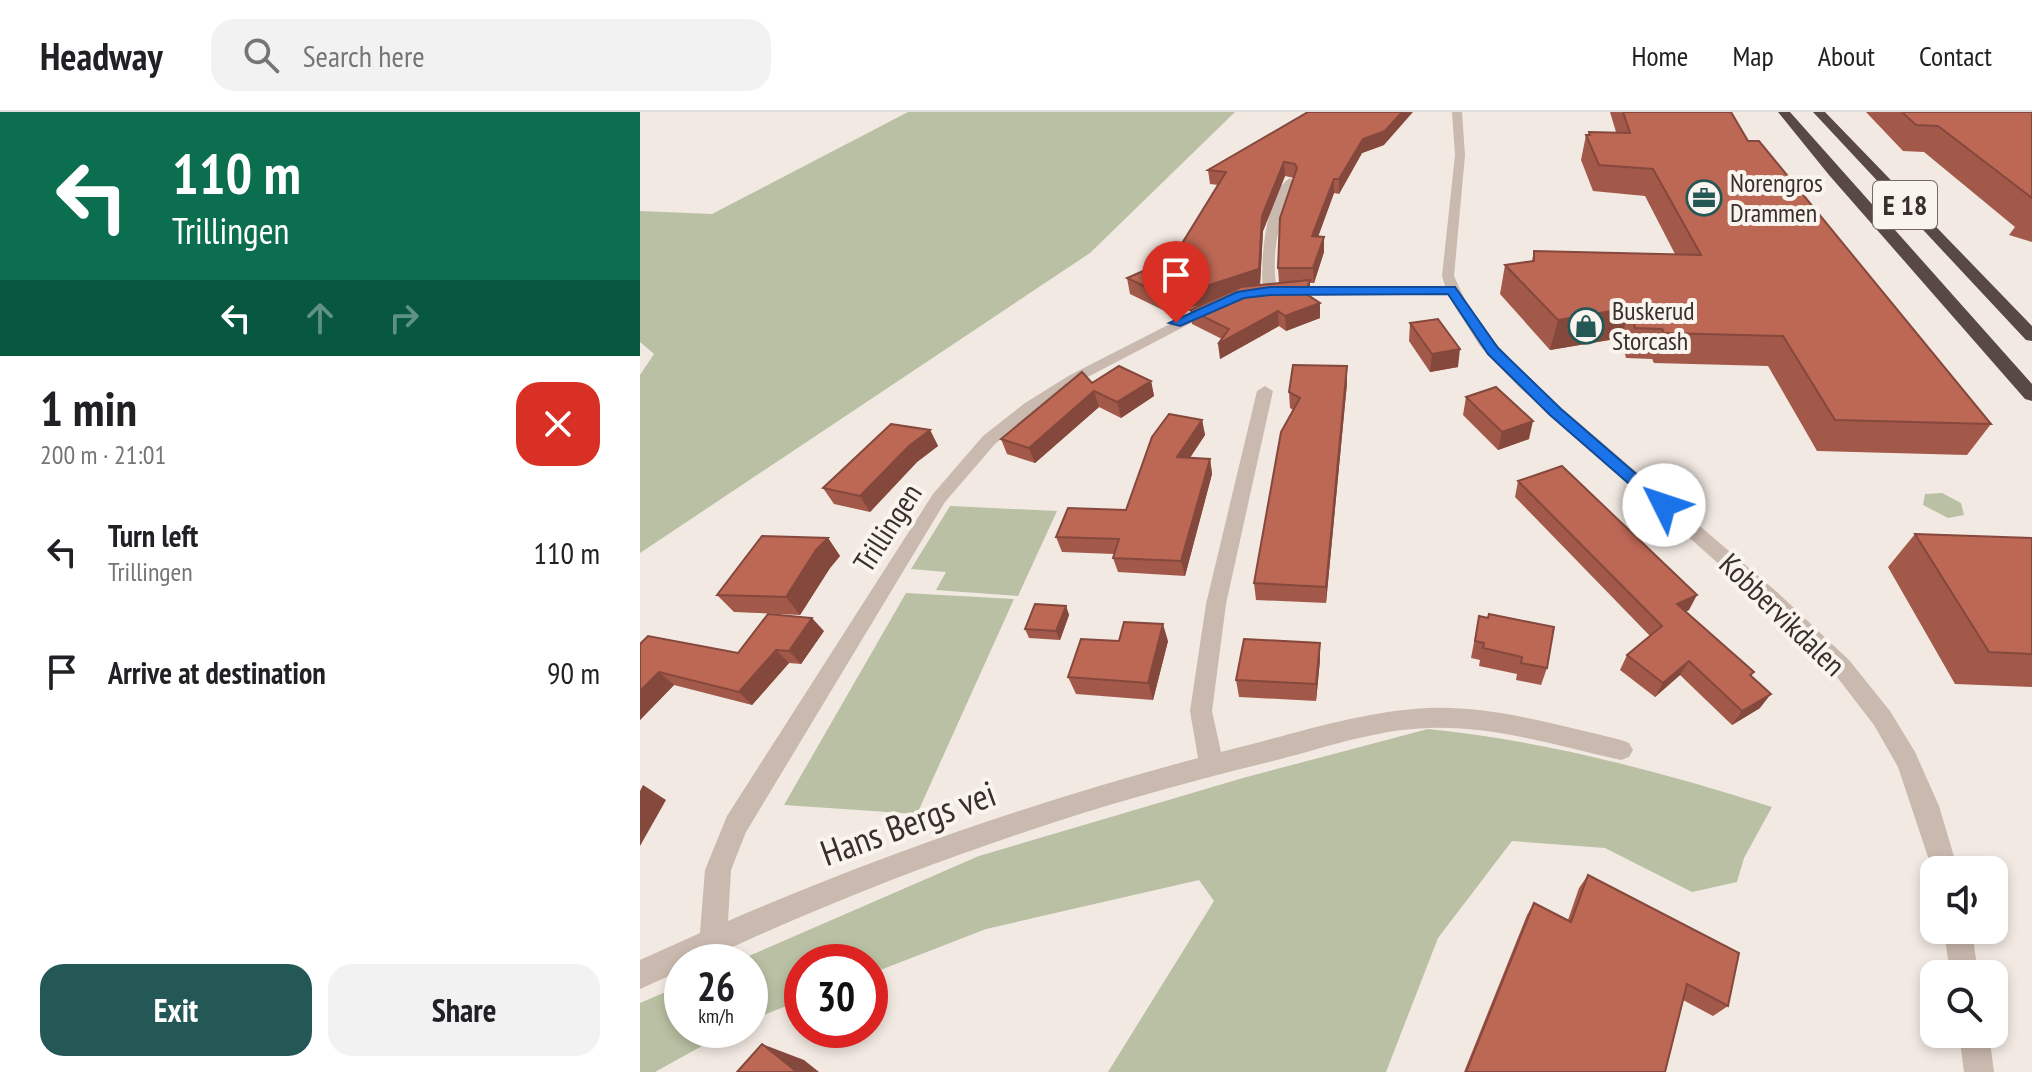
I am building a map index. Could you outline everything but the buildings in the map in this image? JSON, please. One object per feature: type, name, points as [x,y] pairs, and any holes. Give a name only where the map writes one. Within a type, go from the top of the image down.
[{"type":"highway","name":"E 18","points":[[1784,112],[1833,172],[2032,395]]},
{"type":"highway","name":"E 18","points":[[1819,112],[2032,336]]},
{"type":"street","points":[[1290,181],[1269,232],[1262,292],[1451,290],[1449,248],[1460,155],[1457,112]]},
{"type":"street","name":"Kobbervikdalen","points":[[1451,290],[1493,351],[1556,412],[1779,605],[1855,685],[1899,744],[1918,785],[1941,856]]},
{"type":"street","name":"Trillingen","points":[[713,941],[718,870],[736,825],[939,498],[989,440],[1031,406],[1116,354],[1227,300]]},
{"type":"street","points":[[1211,764],[1201,711],[1216,604],[1265,391]]},
{"type":"street","name":"Hans Bergs vei","points":[[640,975],[859,878],[1083,802],[1211,764],[1428,718],[1506,725],[1621,750]]},
{"type":"street","points":[[1976,1048],[1979,1072]]},
{"type":"green space","points":[[908,112],[1235,112],[1090,253],[640,553],[640,375],[654,354],[640,342],[640,211],[712,214]]},
{"type":"green space","points":[[1942,493],[1961,503],[1964,515],[1948,518],[1923,505],[1925,494]]},
{"type":"green space","points":[[950,506],[1057,511],[1018,596],[936,590],[946,572],[911,569]]},
{"type":"green space","points":[[906,593],[1014,599],[917,814],[784,805]]},
{"type":"green space","points":[[1428,729],[1559,749],[1687,781],[1772,807],[1744,858],[1737,882],[1692,892],[1605,848],[1512,841],[1438,938],[1386,1072],[1108,1072],[1214,901],[1199,880],[986,929],[888,967],[888,944],[784,944],[784,1007],[768,1013],[768,948],[979,856],[1243,778]]},
{"type":"green space","points":[[664,993],[664,1048],[698,1048],[655,1072],[640,1072],[640,1003]]},
{"type":"place","name":"Norengros Drammen","points":[[1704,198]]},
{"type":"place","name":"Buskerud Storcash","points":[[1586,326]]},
{"type":"route","points":[[1176,323],[1241,295],[1270,291],[1451,290],[1466,317],[1493,351],[1556,412],[1664,505]]}]
